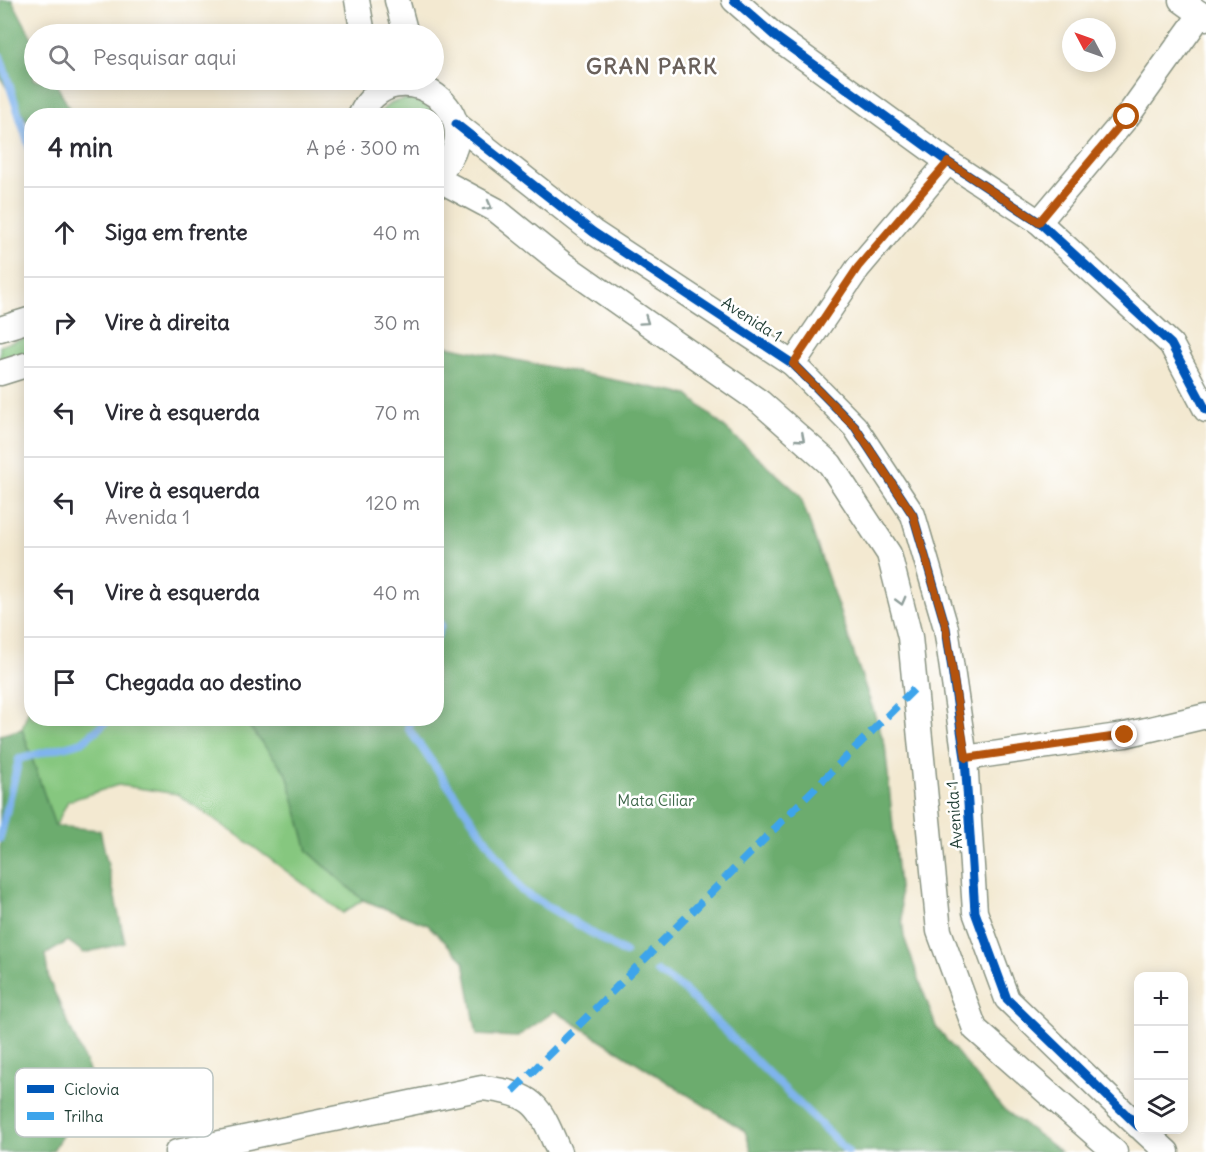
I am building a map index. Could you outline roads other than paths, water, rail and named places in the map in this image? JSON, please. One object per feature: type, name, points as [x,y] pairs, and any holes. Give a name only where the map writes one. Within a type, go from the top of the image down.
[{"type":"street","points":[[357,0],[361,24]]},
{"type":"street","points":[[397,0],[403,24]]},
{"type":"street","points":[[734,0],[776,37],[948,162],[1039,222],[1171,344],[1206,410]]},
{"type":"street","points":[[1039,222],[1127,117],[1203,16],[1180,0]]},
{"type":"street","points":[[368,97],[383,90]]},
{"type":"street","points":[[430,90],[449,107],[456,124],[457,139],[453,154],[444,169]]},
{"type":"street","name":"Avenida 1","points":[[456,124],[593,232],[793,364],[855,427],[913,515],[946,628],[966,758],[975,912],[1007,999],[1134,1122]]},
{"type":"street","points":[[793,364],[858,267],[948,162]]},
{"type":"street","name":"Avenida 1","points":[[444,181],[496,210],[563,264],[760,402],[830,464],[889,554],[910,637],[939,931],[975,1029],[1114,1152]]},
{"type":"street","points":[[0,329],[24,322]]},
{"type":"street","points":[[0,373],[24,366]]},
{"type":"street","points":[[966,758],[1125,735],[1206,716]]},
{"type":"street","points":[[177,1152],[482,1088],[513,1091],[541,1110],[559,1152]]},
{"type":"street","points":[[1147,1134],[1167,1152]]},
{"type":"waterway","points":[[0,56],[24,130]]},
{"type":"waterway","points":[[0,838],[19,759],[82,742],[101,726]]},
{"type":"waterway","points":[[409,726],[522,891],[625,953]]},
{"type":"waterway","points":[[657,972],[682,988],[848,1152]]},
{"type":"district","name":"GRAN PARK","points":[[652,66]]},
{"type":"park label","name":"Mata Ciliar","points":[[656,800]]}]
